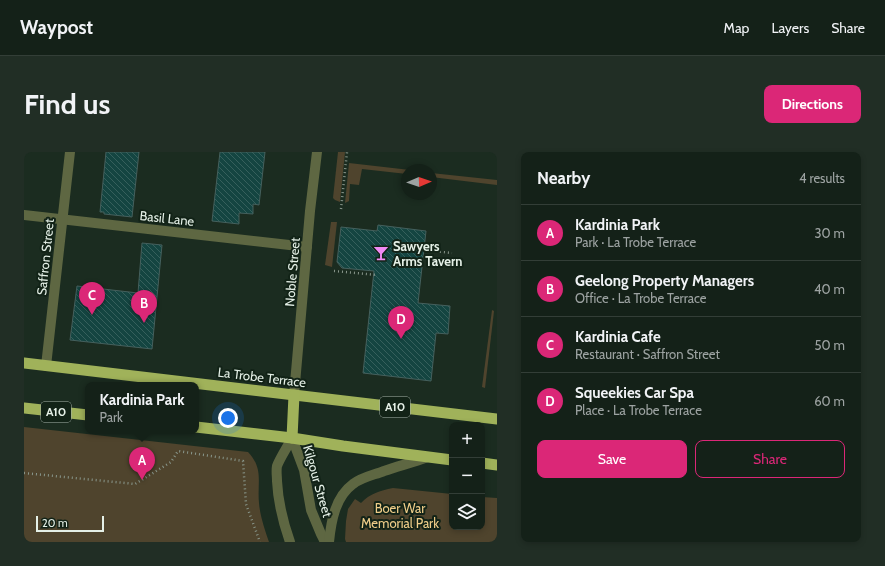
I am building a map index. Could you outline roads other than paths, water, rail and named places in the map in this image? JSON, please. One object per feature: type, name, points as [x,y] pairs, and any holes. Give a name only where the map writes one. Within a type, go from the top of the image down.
[{"type":"highway","name":"La Trobe Terrace","points":[[24,363],[183,382]]},
{"type":"highway","name":"La Trobe Terrace","points":[[199,384],[497,419]]},
{"type":"highway","points":[[292,438],[294,395]]},
{"type":"highway","name":"A10","points":[[24,408],[85,415]]},
{"type":"highway","points":[[199,427],[292,438],[449,460]]},
{"type":"highway","points":[[485,463],[497,465]]},
{"type":"street","name":"Saffron Street","points":[[46,366],[70,152]]},
{"type":"street","name":"Noble Street","points":[[294,395],[317,152]]},
{"type":"street","name":"Basil Lane","points":[[24,215],[307,247]]},
{"type":"street","name":"Kilgour Street","points":[[290,542],[281,512],[276,473],[277,466],[292,438]]},
{"type":"street","name":"Kilgour Street","points":[[292,438],[304,470],[311,510],[325,542]]},
{"type":"street","points":[[329,542],[332,519],[339,501],[352,484],[368,476],[428,457]]},
{"type":"place","name":"Sawyers Arms Tavern","points":[[381,253]]},
{"type":"place","name":"Kardinia Cafe","points":[[92,315]]},
{"type":"place","name":"Geelong Property Managers","points":[[144,323]]},
{"type":"place","name":"Squeekies Car Spa","points":[[401,339]]},
{"type":"place","name":"Kardinia Park","points":[[142,480]]},
{"type":"park label","name":"Boer War Memorial Park","points":[[400,516]]}]
